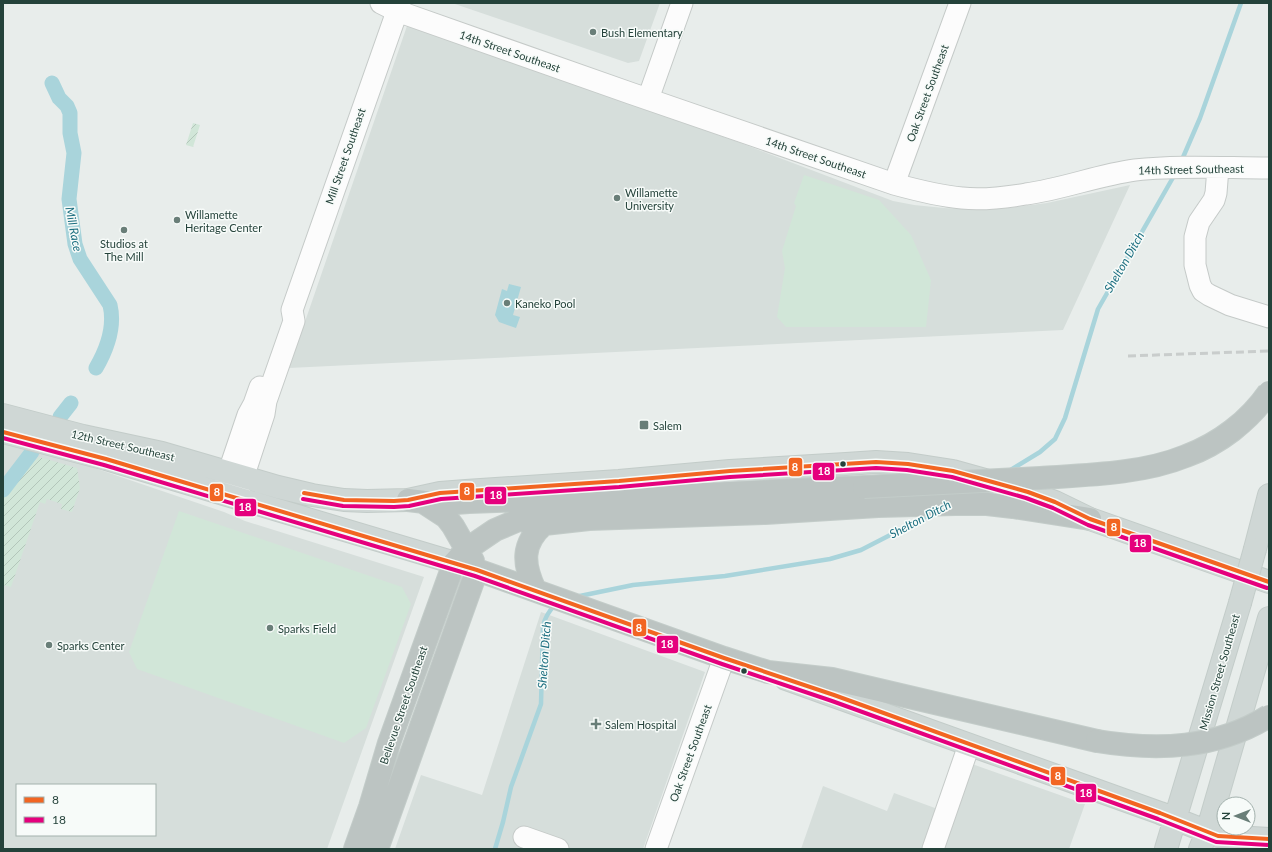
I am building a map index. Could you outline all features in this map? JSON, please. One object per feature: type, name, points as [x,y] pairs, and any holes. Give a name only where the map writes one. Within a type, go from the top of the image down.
[{"type":"highway","points":[[415,501],[441,504],[550,499],[592,499],[1077,476],[1125,471],[1155,466],[1210,446],[1245,420],[1269,392]]},
{"type":"highway","points":[[518,520],[536,524],[544,524],[589,519],[765,513],[878,506],[987,504],[1016,498],[1090,519]]},
{"type":"highway","points":[[461,556],[495,530],[542,510],[592,499]]},
{"type":"highway","points":[[415,501],[446,517],[453,526],[461,556],[477,570],[724,658],[768,672],[832,679],[1118,745],[1164,747],[1191,745],[1222,738],[1269,716]]},
{"type":"highway","points":[[538,591],[529,576],[526,556],[530,540],[536,531],[544,524]]},
{"type":"highway","name":"Bellevue Street Southeast","points":[[355,849],[370,807],[389,743],[461,556]]},
{"type":"highway","points":[[377,849],[477,570]]},
{"type":"main road","name":"12th Street Southeast","points":[[3,415],[83,436],[162,453],[278,487],[327,498],[367,501],[415,501],[440,493],[468,490],[620,481],[730,471],[876,462],[908,464],[953,471],[1016,498]]},
{"type":"main road","name":"12th Street Southeast","points":[[3,432],[106,458],[262,505],[461,556]]},
{"type":"main road","name":"Mission Street Southeast","points":[[1166,849],[1240,603],[1269,495]]},
{"type":"main road","points":[[262,505],[296,503],[321,506],[327,498]]},
{"type":"main road","points":[[1090,519],[1269,582]]},
{"type":"main road","points":[[1204,840],[1269,618]]},
{"type":"main road","points":[[768,672],[1175,820],[1204,840]]},
{"type":"main road","points":[[1204,840],[1218,836],[1269,839]]},
{"type":"street","points":[[648,99],[682,3]]},
{"type":"street","name":"Oak Street Southeast","points":[[894,184],[960,3]]},
{"type":"street","name":"14th Street Southeast","points":[[393,6],[622,91],[894,184],[924,192],[963,199],[998,197],[1026,194],[1114,173],[1153,168],[1269,168]]},
{"type":"street","name":"Mill Street Southeast","points":[[229,495],[236,475],[264,414],[266,401],[294,321],[292,310],[321,227],[393,6]]},
{"type":"street","points":[[1213,168],[1216,193],[1214,200],[1199,222],[1195,237],[1195,266],[1200,285],[1203,291],[1208,295],[1230,305],[1269,317]]},
{"type":"street","name":"Oak Street Southeast","points":[[656,849],[724,658]]},
{"type":"street","points":[[933,849],[970,745]]},
{"type":"street","points":[[524,837],[558,849]]},
{"type":"shaded area","name":"Bush Elementary","points":[[452,3],[660,3],[639,61],[628,63]]},
{"type":"shaded area","name":"Willamette University","points":[[407,26],[738,142],[893,201],[914,205],[981,210],[1047,203],[1130,185],[1063,330],[289,368]]},
{"type":"shaded area","points":[[3,437],[224,512],[245,521],[424,577],[327,849],[3,849]]},
{"type":"shaded area","name":"Salem Hospital","points":[[541,612],[705,672],[643,849],[395,849],[421,775],[482,795]]},
{"type":"shaded area","points":[[972,764],[1085,804],[1069,849],[801,849],[823,786],[887,811],[894,793],[954,815]]},
{"type":"green space","points":[[193,123],[200,125],[193,147],[186,145]]},
{"type":"green space","points":[[804,175],[879,200],[911,235],[931,280],[926,327],[786,327],[777,317],[785,268],[782,251],[796,206],[794,203]]},
{"type":"green space","points":[[39,457],[77,468],[80,488],[72,512],[61,509],[62,504],[47,499],[45,504],[40,502],[11,587],[3,585],[3,497],[27,467]]},
{"type":"green space","name":"Sparks Field","points":[[179,511],[402,587],[411,604],[366,728],[344,743],[137,669],[129,652]]},
{"type":"water","name":"Kaneko Pool","points":[[509,284],[521,287],[513,315],[520,317],[516,328],[499,322],[495,315],[502,289],[507,291]]},
{"type":"waterway","name":"Shelton Ditch","points":[[1181,162],[1200,118],[1241,3]]},
{"type":"waterway","name":"Mill Race","points":[[52,83],[59,98],[67,106],[70,113],[70,133],[74,153],[69,199],[75,244],[80,259],[110,305],[111,329],[104,353],[96,368]]},
{"type":"waterway","name":"Shelton Ditch","points":[[1009,471],[1040,452],[1055,439],[1065,418],[1098,309],[1175,174]]},
{"type":"waterway","name":"Mill Race","points":[[60,417],[71,403]]},
{"type":"waterway","name":"Mill Race","points":[[3,490],[32,452]]},
{"type":"waterway","name":"Shelton Ditch","points":[[575,597],[633,585],[725,576],[830,559],[861,550],[933,513]]},
{"type":"waterway","name":"Shelton Ditch","points":[[495,849],[511,787],[541,704],[543,626],[548,614],[555,605]]},
{"type":"railway","points":[[1128,356],[1269,351]]},
{"type":"transit line","name":"8","points":[[3,432],[106,459],[477,570],[724,658],[834,695],[1160,813],[1218,836],[1269,839]]},
{"type":"transit line","name":"18","points":[[3,438],[104,465],[475,576],[722,664],[832,701],[1158,819],[1216,842],[1269,845]]},
{"type":"transit line","name":"8","points":[[304,493],[344,500],[394,501],[408,500],[440,493],[619,481],[730,471],[876,462],[908,464],[953,471],[1028,492],[1055,502],[1090,519],[1269,582]]},
{"type":"transit line","name":"18","points":[[303,499],[343,506],[394,507],[409,506],[441,499],[619,487],[730,477],[876,468],[907,470],[952,477],[1026,498],[1053,508],[1088,525],[1267,588]]},
{"type":"place","name":"Bush Elementary","points":[[593,32]]},
{"type":"place","name":"Willamette University","points":[[617,198]]},
{"type":"place","name":"Willamette Heritage Center","points":[[177,220]]},
{"type":"place","name":"Studios at The Mill","points":[[124,230]]},
{"type":"place","name":"Kaneko Pool","points":[[507,303]]},
{"type":"place","name":"Salem","points":[[644,425]]},
{"type":"place","name":"Sparks Field","points":[[270,628]]},
{"type":"place","name":"Sparks Center","points":[[49,645]]},
{"type":"place","name":"Salem Hospital","points":[[596,724]]}]
